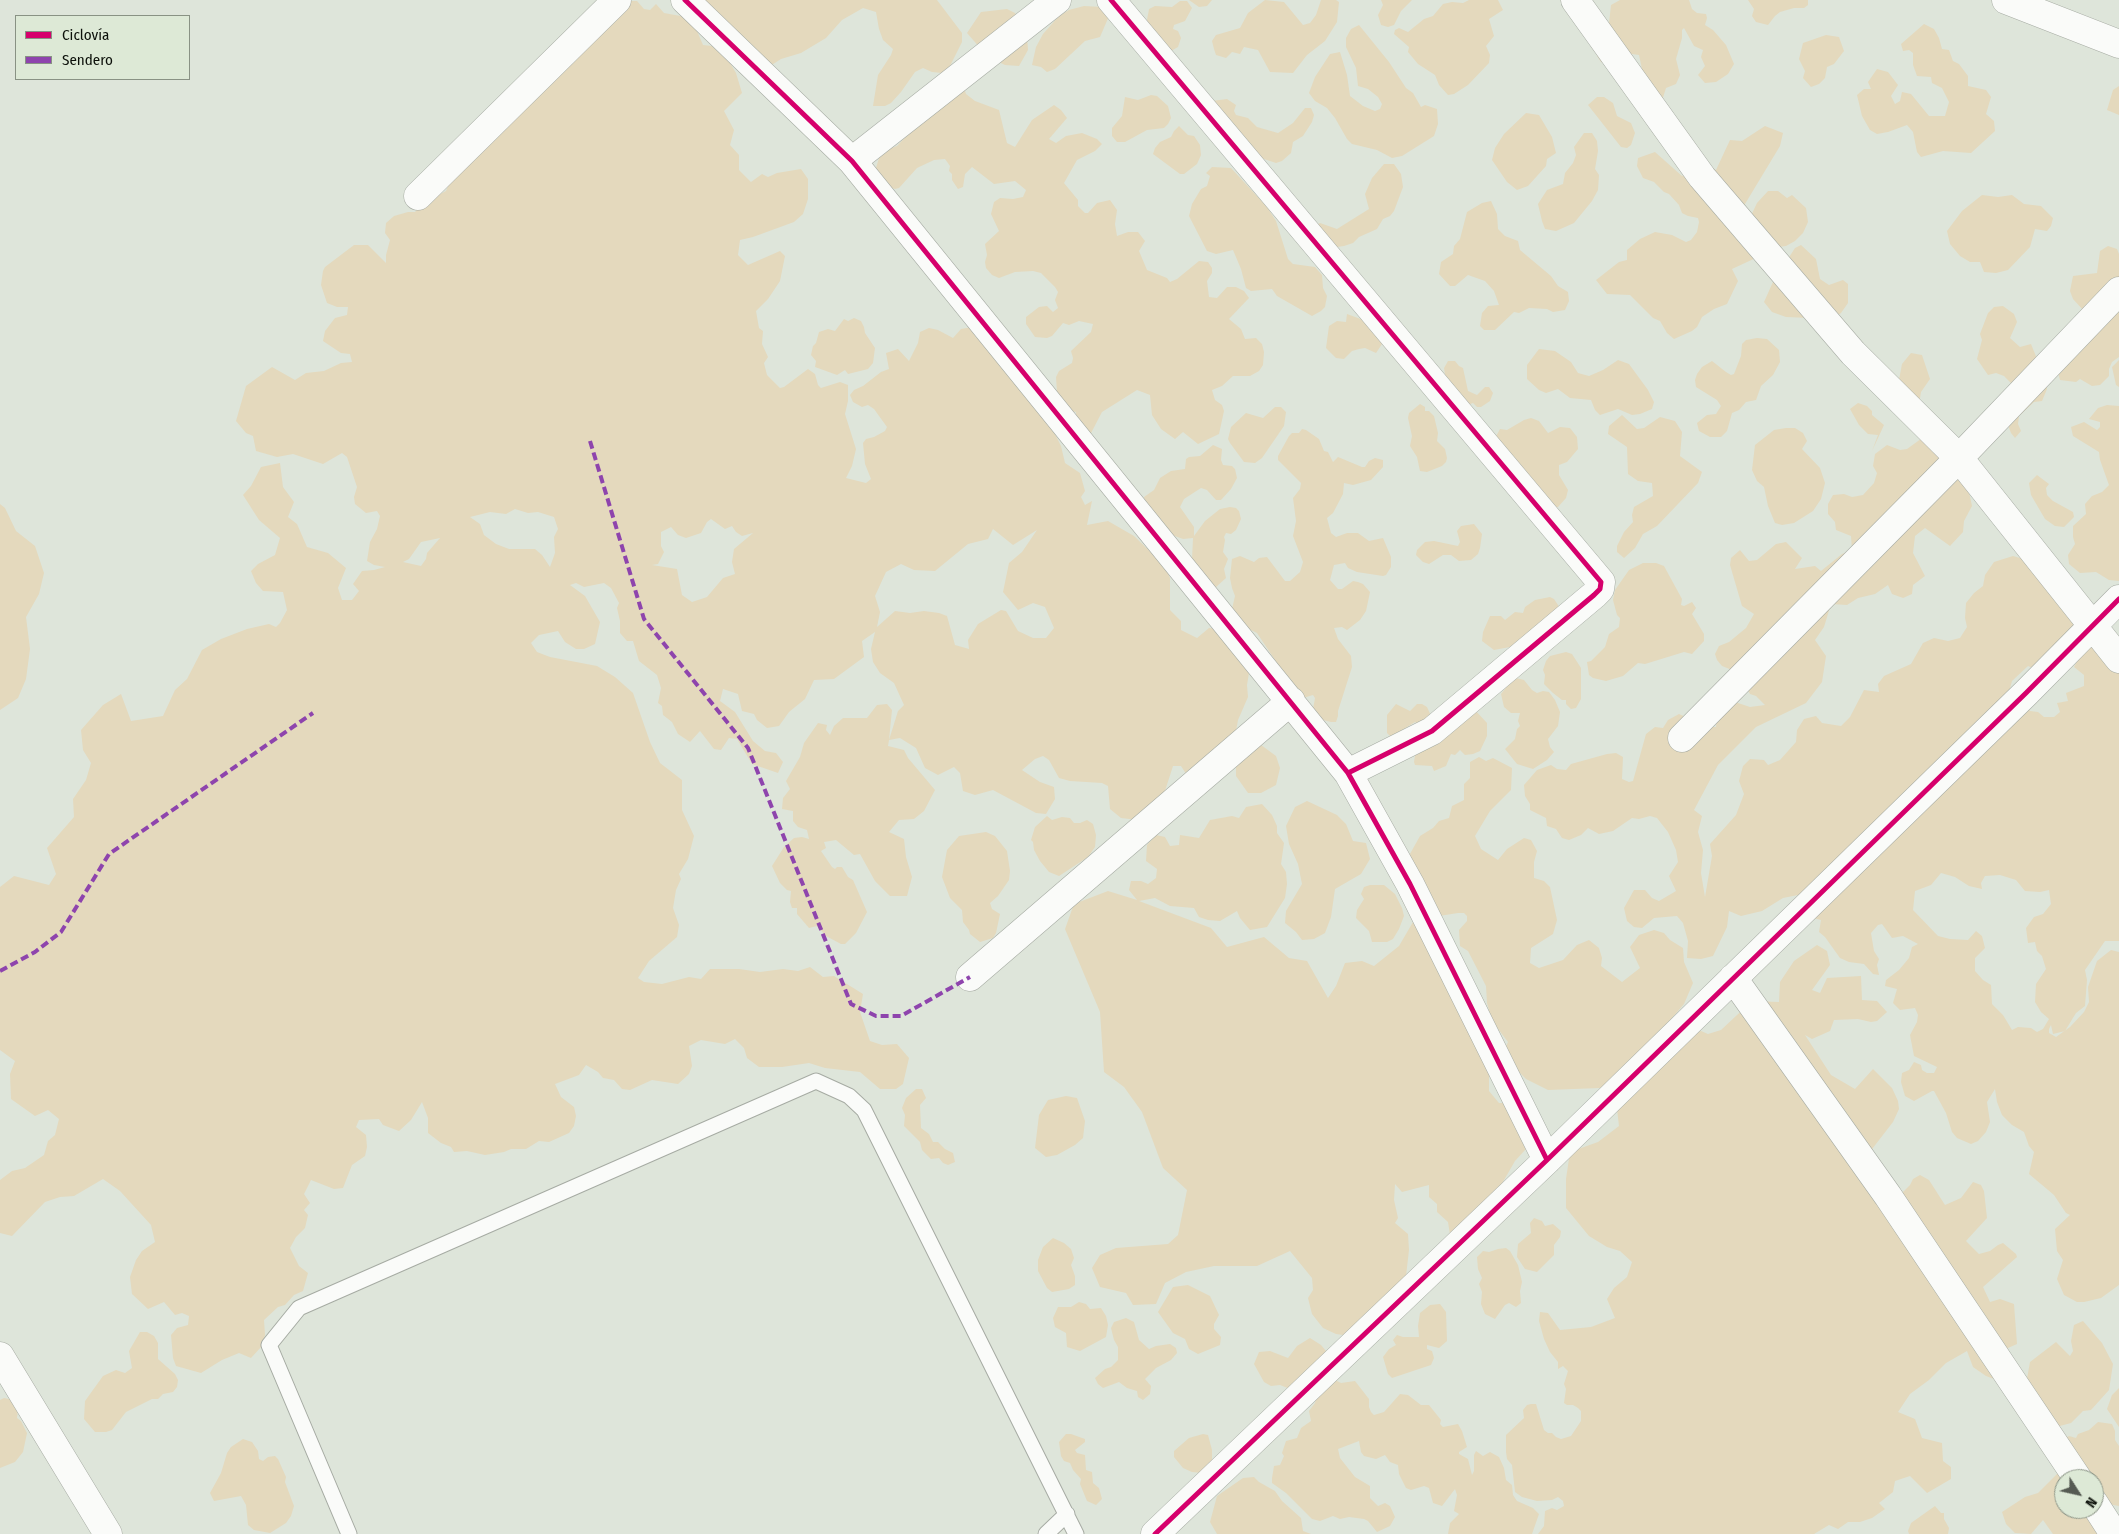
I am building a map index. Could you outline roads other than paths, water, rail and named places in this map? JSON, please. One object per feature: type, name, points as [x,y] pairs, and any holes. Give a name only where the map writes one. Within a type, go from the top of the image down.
[{"type":"street","points":[[418,196],[617,0]]},
{"type":"street","points":[[685,0],[852,161],[1348,773],[1410,884],[1547,1160]]},
{"type":"street","points":[[852,161],[1057,0]]},
{"type":"street","points":[[1111,0],[1601,582],[1600,589],[1594,595],[1432,731],[1348,773]]},
{"type":"street","points":[[1575,0],[1702,177],[1853,353],[1959,458],[2119,659]]},
{"type":"street","points":[[2006,0],[2119,44]]},
{"type":"street","points":[[1682,738],[1959,458],[2119,291]]},
{"type":"street","points":[[1155,1534],[1547,1160],[2026,694],[2119,599]]},
{"type":"street","points":[[970,977],[1291,701]]},
{"type":"street","points":[[1733,978],[1888,1196],[2071,1469]]},
{"type":"street","points":[[0,1356],[108,1534]]},
{"type":"street","points":[[2104,1519],[2114,1534]]},
{"type":"lane","points":[[349,1534],[270,1345],[299,1308],[816,1080],[849,1096],[864,1110],[1076,1534]]},
{"type":"lane","points":[[1046,1534],[1067,1514]]}]
